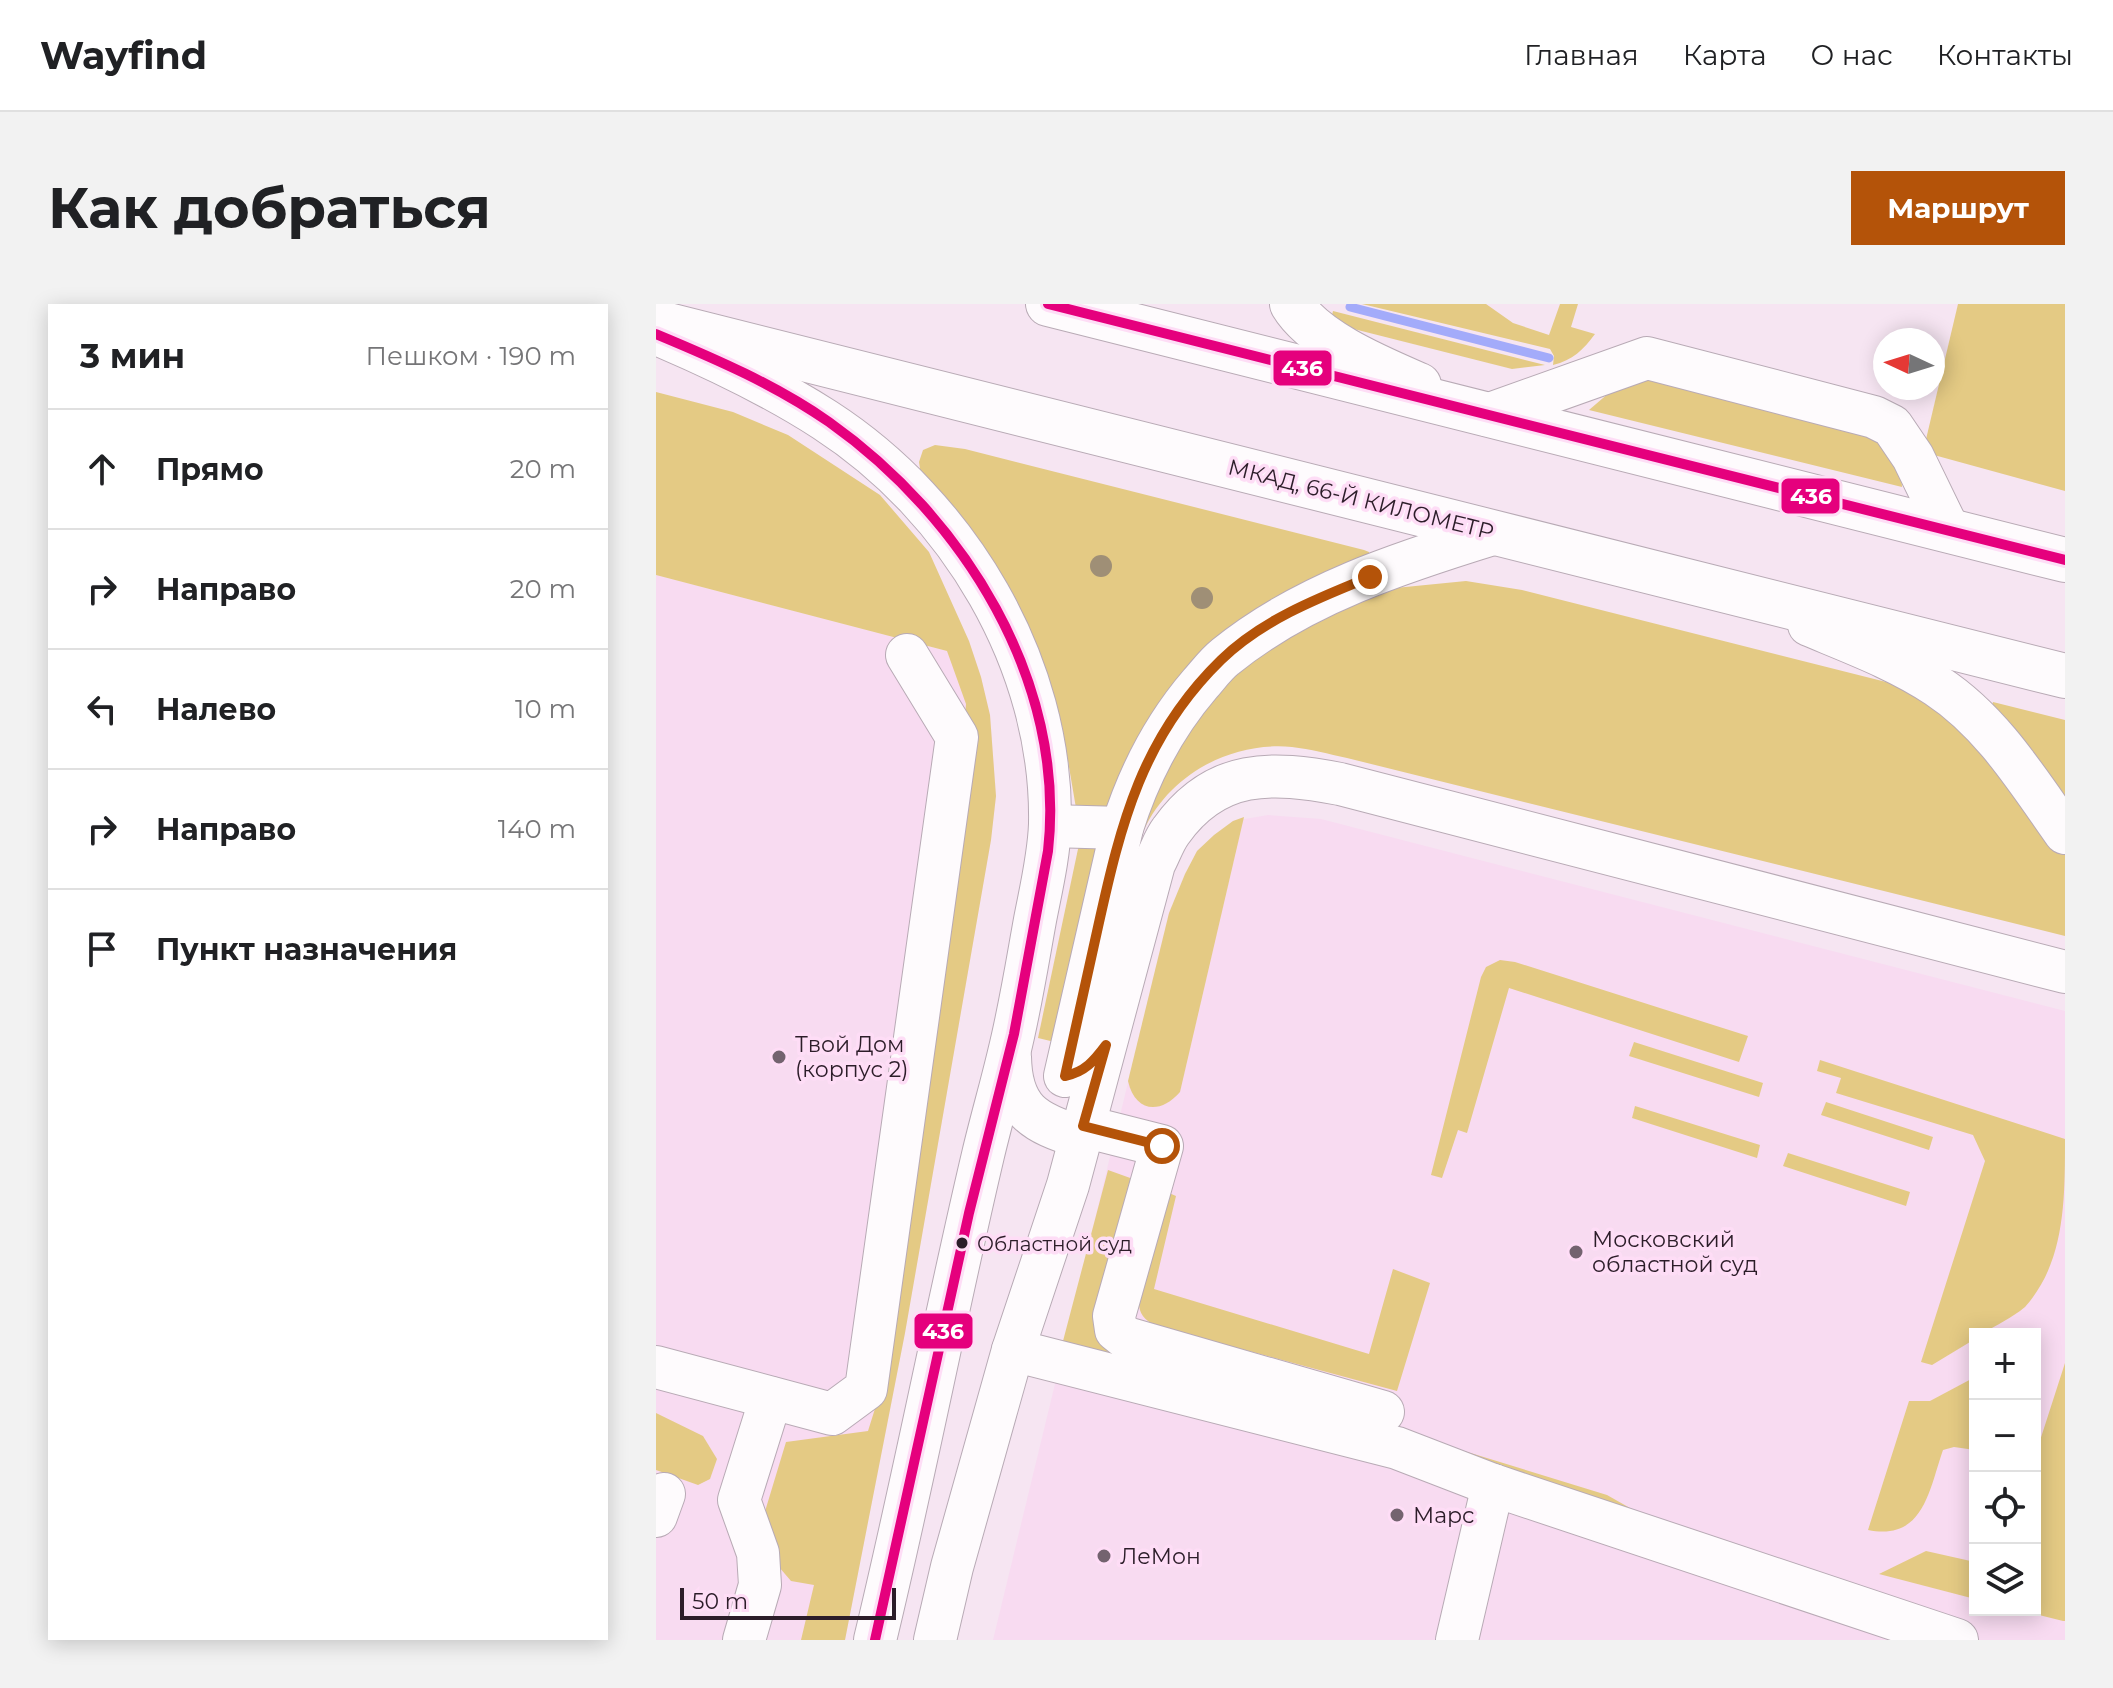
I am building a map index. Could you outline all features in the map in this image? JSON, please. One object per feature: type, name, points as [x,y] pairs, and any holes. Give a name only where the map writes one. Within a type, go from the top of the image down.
[{"type":"main road","points":[[1048,304],[2065,560]]},
{"type":"main road","points":[[1292,304],[1299,316],[1359,359],[1487,415]]},
{"type":"main road","name":"МКАД, 66-Й КИЛОМЕТР","points":[[656,322],[2065,676]]},
{"type":"street","points":[[656,334],[724,364],[827,421],[903,482],[954,541],[1003,622],[1042,730],[1050,826],[1013,1037],[983,1153],[875,1640]]},
{"type":"street","points":[[1487,415],[1647,358],[1874,417],[1892,426],[1913,457],[1949,531]]},
{"type":"street","points":[[1065,1076],[1133,792],[1155,746],[1183,704],[1222,659],[1266,627],[1310,602],[1429,554],[1496,533]]},
{"type":"street","points":[[1696,583],[1794,618],[1882,656],[1938,686],[1978,720],[2008,752],[2065,833]]},
{"type":"street","points":[[656,1367],[832,1414],[866,1389],[957,737],[907,655]]},
{"type":"street","points":[[935,1640],[952,1567],[1013,1350],[1068,1185],[1154,864],[1170,831],[1193,807],[1218,789],[1249,777],[1287,774],[1340,784],[2065,972]]},
{"type":"street","points":[[1050,826],[1122,828]]},
{"type":"street","points":[[1013,1037],[1022,1047],[1030,1065],[1046,1073],[1065,1076],[1079,1074],[1106,1045]]},
{"type":"street","points":[[1013,1037],[1010,1076],[1016,1097],[1030,1115],[1049,1127],[1162,1146],[1114,1316],[1116,1330],[1126,1338],[1383,1412]]},
{"type":"street","points":[[1013,1350],[1397,1448],[1493,1485],[1957,1640]]},
{"type":"street","points":[[744,1640],[760,1585],[758,1553],[739,1500],[771,1398]]},
{"type":"street","points":[[1457,1640],[1493,1485]]},
{"type":"shaded area","points":[[1362,304],[1486,304],[1513,323],[1549,335],[1560,304],[1578,304],[1571,327],[1595,334],[1577,354],[1553,365],[1554,356],[1550,349]]},
{"type":"shaded area","points":[[1958,304],[2065,304],[2065,491],[1923,452],[1935,400],[1945,400],[1945,359]]},
{"type":"shaded area","points":[[1333,311],[1545,365],[1512,369],[1330,323]]},
{"type":"shaded area","points":[[1639,378],[1884,441],[1900,455],[1902,487],[1589,410],[1624,380]]},
{"type":"shaded area","points":[[656,392],[733,412],[788,435],[880,495],[929,552],[969,641],[990,715],[996,796],[991,840],[905,1333],[845,1640],[801,1640],[814,1585],[791,1581],[779,1567],[763,1518],[786,1442],[868,1431],[884,1380],[955,835],[966,704],[947,651],[656,575]]},
{"type":"shaded area","points":[[935,445],[965,449],[1364,550],[1369,552],[1369,560],[1304,588],[1116,810],[1076,808],[1062,726],[1052,694],[921,475],[919,462],[923,450]]},
{"type":"shaded area","name":"Твой Дом (корпус 2)","points":[[656,575],[947,651],[969,641],[990,715],[996,796],[991,840],[905,1333],[845,1640],[656,1640]]},
{"type":"shaded area","points":[[1466,581],[1522,590],[1906,687],[1941,703],[2065,848],[2065,936],[1292,747],[1247,750],[1204,766],[1169,793],[1144,830],[1134,826],[1144,796],[1230,669],[1375,590]]},
{"type":"shaded area","points":[[1993,702],[2065,720],[2065,808],[1991,709]]},
{"type":"shaded area","name":"Московский областной суд","points":[[1268,815],[1321,819],[2065,1011],[2065,1640],[993,1640],[1169,913],[1197,851],[1233,821]]},
{"type":"shaded area","points":[[1244,817],[1180,1092],[1164,1104],[1149,1107],[1136,1099],[1128,1081],[1169,913],[1197,851],[1233,821]]},
{"type":"shaded area","points":[[1099,840],[1063,1044],[1038,1038],[1078,849],[1082,842]]},
{"type":"shaded area","points":[[1500,960],[1515,962],[1748,1036],[1739,1062],[1509,988],[1467,1133],[1458,1130],[1442,1178],[1431,1175],[1481,977],[1486,967]]},
{"type":"shaded area","points":[[1634,1042],[1763,1083],[1759,1097],[1629,1056]]},
{"type":"shaded area","points":[[1820,1060],[2065,1139],[2060,1229],[2048,1270],[2038,1289],[2025,1307],[1992,1328],[1969,1328],[1969,1343],[1932,1365],[1921,1362],[1985,1161],[1973,1135],[1836,1093],[1841,1078],[1817,1071]]},
{"type":"shaded area","points":[[1826,1102],[1933,1137],[1929,1150],[1821,1115]]},
{"type":"shaded area","points":[[1635,1106],[1760,1145],[1757,1158],[1632,1118]]},
{"type":"shaded area","points":[[1788,1153],[1910,1192],[1906,1206],[1783,1166]]},
{"type":"shaded area","points":[[1108,1170],[1133,1179],[1096,1338],[1607,1495],[1660,1525],[1063,1341]]},
{"type":"shaded area","points":[[1162,1190],[1176,1196],[1154,1289],[1369,1354],[1393,1269],[1430,1283],[1397,1391],[1156,1326],[1148,1321],[1139,1308],[1139,1298]]},
{"type":"shaded area","points":[[2065,1363],[2065,1621],[2041,1616],[2041,1437]]},
{"type":"shaded area","points":[[1969,1380],[1969,1449],[1954,1447],[1943,1450],[1928,1496],[1913,1520],[1901,1528],[1868,1530],[1909,1401],[1930,1401]]},
{"type":"shaded area","points":[[656,1413],[703,1436],[717,1459],[710,1479],[698,1485],[656,1470]]},
{"type":"shaded area","points":[[1926,1551],[1969,1561],[1969,1597],[1879,1574]]},
{"type":"waterway","points":[[1350,307],[1549,358]]},
{"type":"transit line","name":"436","points":[[1048,304],[2065,560]]},
{"type":"transit line","name":"436","points":[[656,334],[745,374],[809,409],[878,461],[922,505],[962,555],[996,608],[1022,666],[1041,726],[1050,788],[1048,851],[1014,1034],[969,1213],[875,1640]]},
{"type":"place","name":"Твой Дом (корпус 2)","points":[[779,1057]]},
{"type":"place","name":"Областной суд","points":[[962,1243]]},
{"type":"place","name":"Московский областной суд","points":[[1576,1252]]},
{"type":"place","name":"Марс","points":[[1397,1515]]},
{"type":"place","name":"ЛеМон","points":[[1104,1556]]},
{"type":"route","points":[[1162,1146],[1083,1126],[1106,1045],[1079,1074],[1065,1076],[1114,856],[1133,792],[1155,746],[1183,704],[1222,659],[1266,627],[1310,602],[1370,577]]}]
